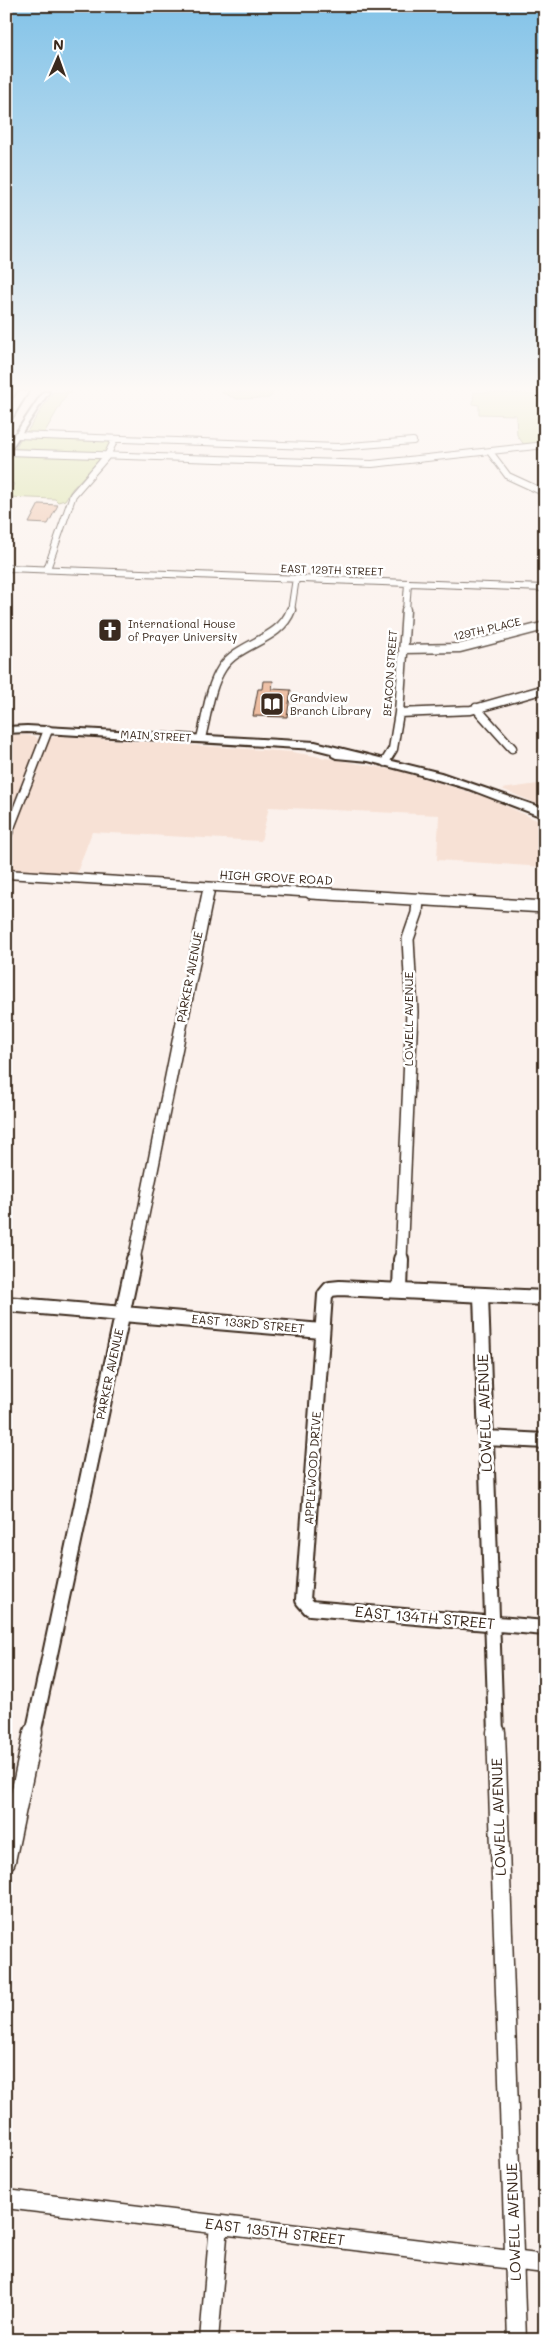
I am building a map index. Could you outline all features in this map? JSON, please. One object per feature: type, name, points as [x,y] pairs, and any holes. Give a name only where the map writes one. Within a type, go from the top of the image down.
[{"type":"main road","name":"MAIN STREET","points":[[6,725],[48,730],[201,738],[285,745],[324,754],[345,754],[385,762],[477,787],[545,814]]},
{"type":"main road","name":"MAIN STREET","points":[[6,730],[27,728]]},
{"type":"street","points":[[47,569],[71,501]]},
{"type":"street","name":"EAST 129TH STREET","points":[[6,568],[545,588]]},
{"type":"street","points":[[201,738],[221,669],[235,655],[275,631],[286,621],[291,611],[296,578]]},
{"type":"street","name":"BEACON STREET","points":[[385,762],[393,749],[399,713],[408,583]]},
{"type":"street","name":"129TH PLACE","points":[[403,650],[460,648],[545,626]]},
{"type":"street","points":[[399,713],[442,712],[476,708],[545,689]]},
{"type":"street","points":[[476,708],[512,748]]},
{"type":"street","points":[[6,838],[48,730]]},
{"type":"street","name":"HIGH GROVE ROAD","points":[[6,874],[545,907]]},
{"type":"street","name":"PARKER AVENUE","points":[[6,1861],[123,1313],[209,886]]},
{"type":"street","name":"LOWELL AVENUE","points":[[400,1291],[412,1012],[408,939],[417,913],[418,899]]},
{"type":"street","name":"EAST 133RD STREET","points":[[6,1304],[322,1331],[325,1296],[330,1289],[545,1298]]},
{"type":"street","name":"LOWELL AVENUE","points":[[481,1295],[517,2340]]},
{"type":"street","name":"APPLEWOOD DRIVE","points":[[306,1604],[303,1600],[322,1331]]},
{"type":"street","points":[[486,1438],[545,1441]]},
{"type":"street","name":"EAST 134TH STREET","points":[[306,1604],[310,1608],[545,1628]]},
{"type":"street","name":"EAST 135TH STREET","points":[[6,2199],[545,2264]]},
{"type":"street","points":[[209,2340],[219,2225]]},
{"type":"shaded area","points":[[6,734],[35,736],[39,741],[6,822]]},
{"type":"shaded area","points":[[57,736],[292,752],[400,771],[489,798],[541,822],[545,834],[545,867],[437,860],[439,815],[269,807],[261,841],[92,832],[76,875],[6,870],[6,846],[48,739]]},
{"type":"shaded area","points":[[545,783],[545,807],[502,789]]},
{"type":"building","points":[[39,504],[58,505],[48,524],[29,523]]},
{"type":"building","name":"Grandview Branch Library","points":[[263,681],[273,681],[272,689],[291,690],[287,717],[253,716],[258,689],[262,689]]},
{"type":"place","name":"International House of Prayer University","points":[[110,630]]},
{"type":"place","name":"Grandview Branch Library","points":[[272,704]]}]
